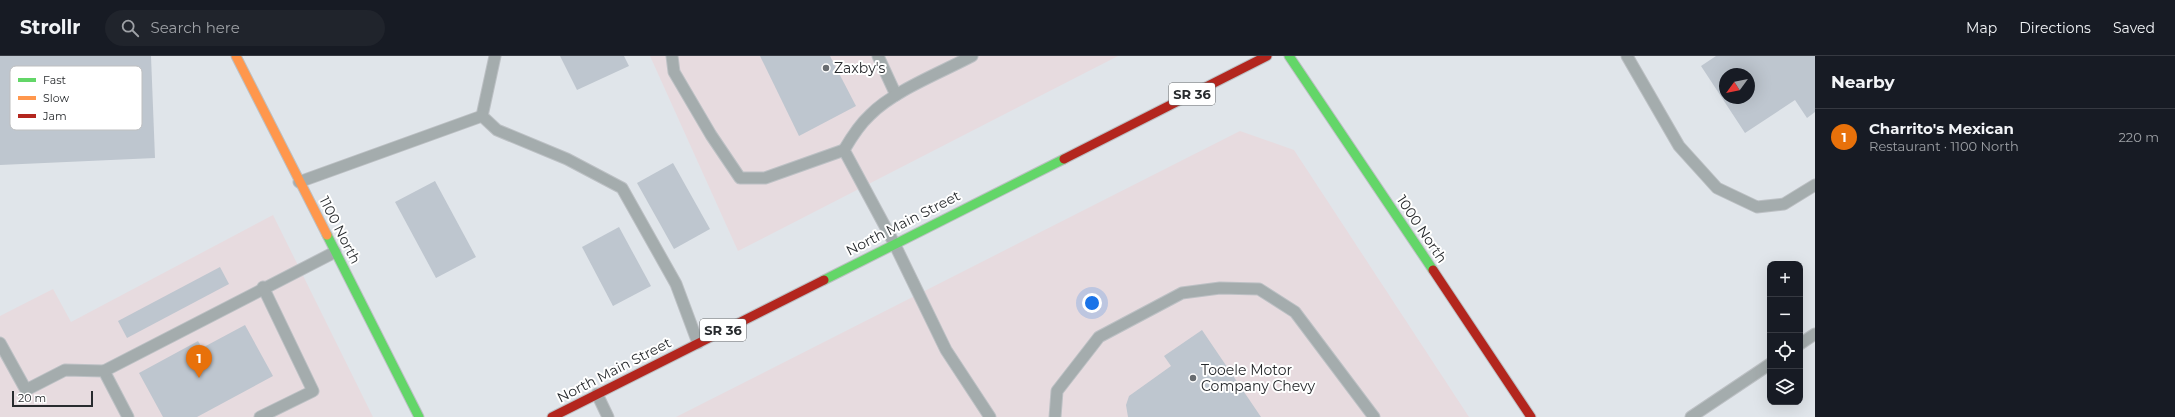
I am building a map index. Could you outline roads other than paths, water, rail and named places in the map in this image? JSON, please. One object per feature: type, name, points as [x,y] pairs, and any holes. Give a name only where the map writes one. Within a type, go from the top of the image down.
[{"type":"main road","name":"1100 North","points":[[236,56],[419,417]]},
{"type":"main road","name":"North Main Street","points":[[552,417],[1267,56]]},
{"type":"main road","name":"1000 North","points":[[1289,56],[1531,417]]},
{"type":"lane","points":[[482,116],[495,56]]},
{"type":"lane","points":[[672,56],[674,72],[711,135],[740,178],[765,178],[844,150],[854,133],[870,114],[896,96],[972,56]]},
{"type":"lane","points":[[878,56],[896,96]]},
{"type":"lane","points":[[1627,56],[1679,146],[1717,188],[1757,207],[1784,204],[1815,185]]},
{"type":"lane","points":[[299,182],[482,116]]},
{"type":"lane","points":[[482,116],[497,130],[567,159],[622,188],[676,284],[698,343]]},
{"type":"lane","points":[[844,150],[894,243],[946,350],[988,416]]},
{"type":"lane","points":[[0,343],[26,390],[65,370],[104,371],[263,287],[335,252]]},
{"type":"lane","points":[[260,417],[313,391],[263,287]]},
{"type":"lane","points":[[1055,417],[1057,391],[1100,337],[1182,293],[1220,288],[1260,289],[1295,312],[1374,417]]},
{"type":"lane","points":[[1803,342],[1815,334]]},
{"type":"lane","points":[[1691,417],[1767,366]]},
{"type":"lane","points":[[104,371],[128,417]]},
{"type":"lane","points":[[597,394],[608,417]]},
{"type":"place","name":"Zaxby's","points":[[826,68]]},
{"type":"place","name":"Charrito's Mexican","points":[[199,378]]},
{"type":"place","name":"Tooele Motor Company Chevy","points":[[1193,378]]}]
